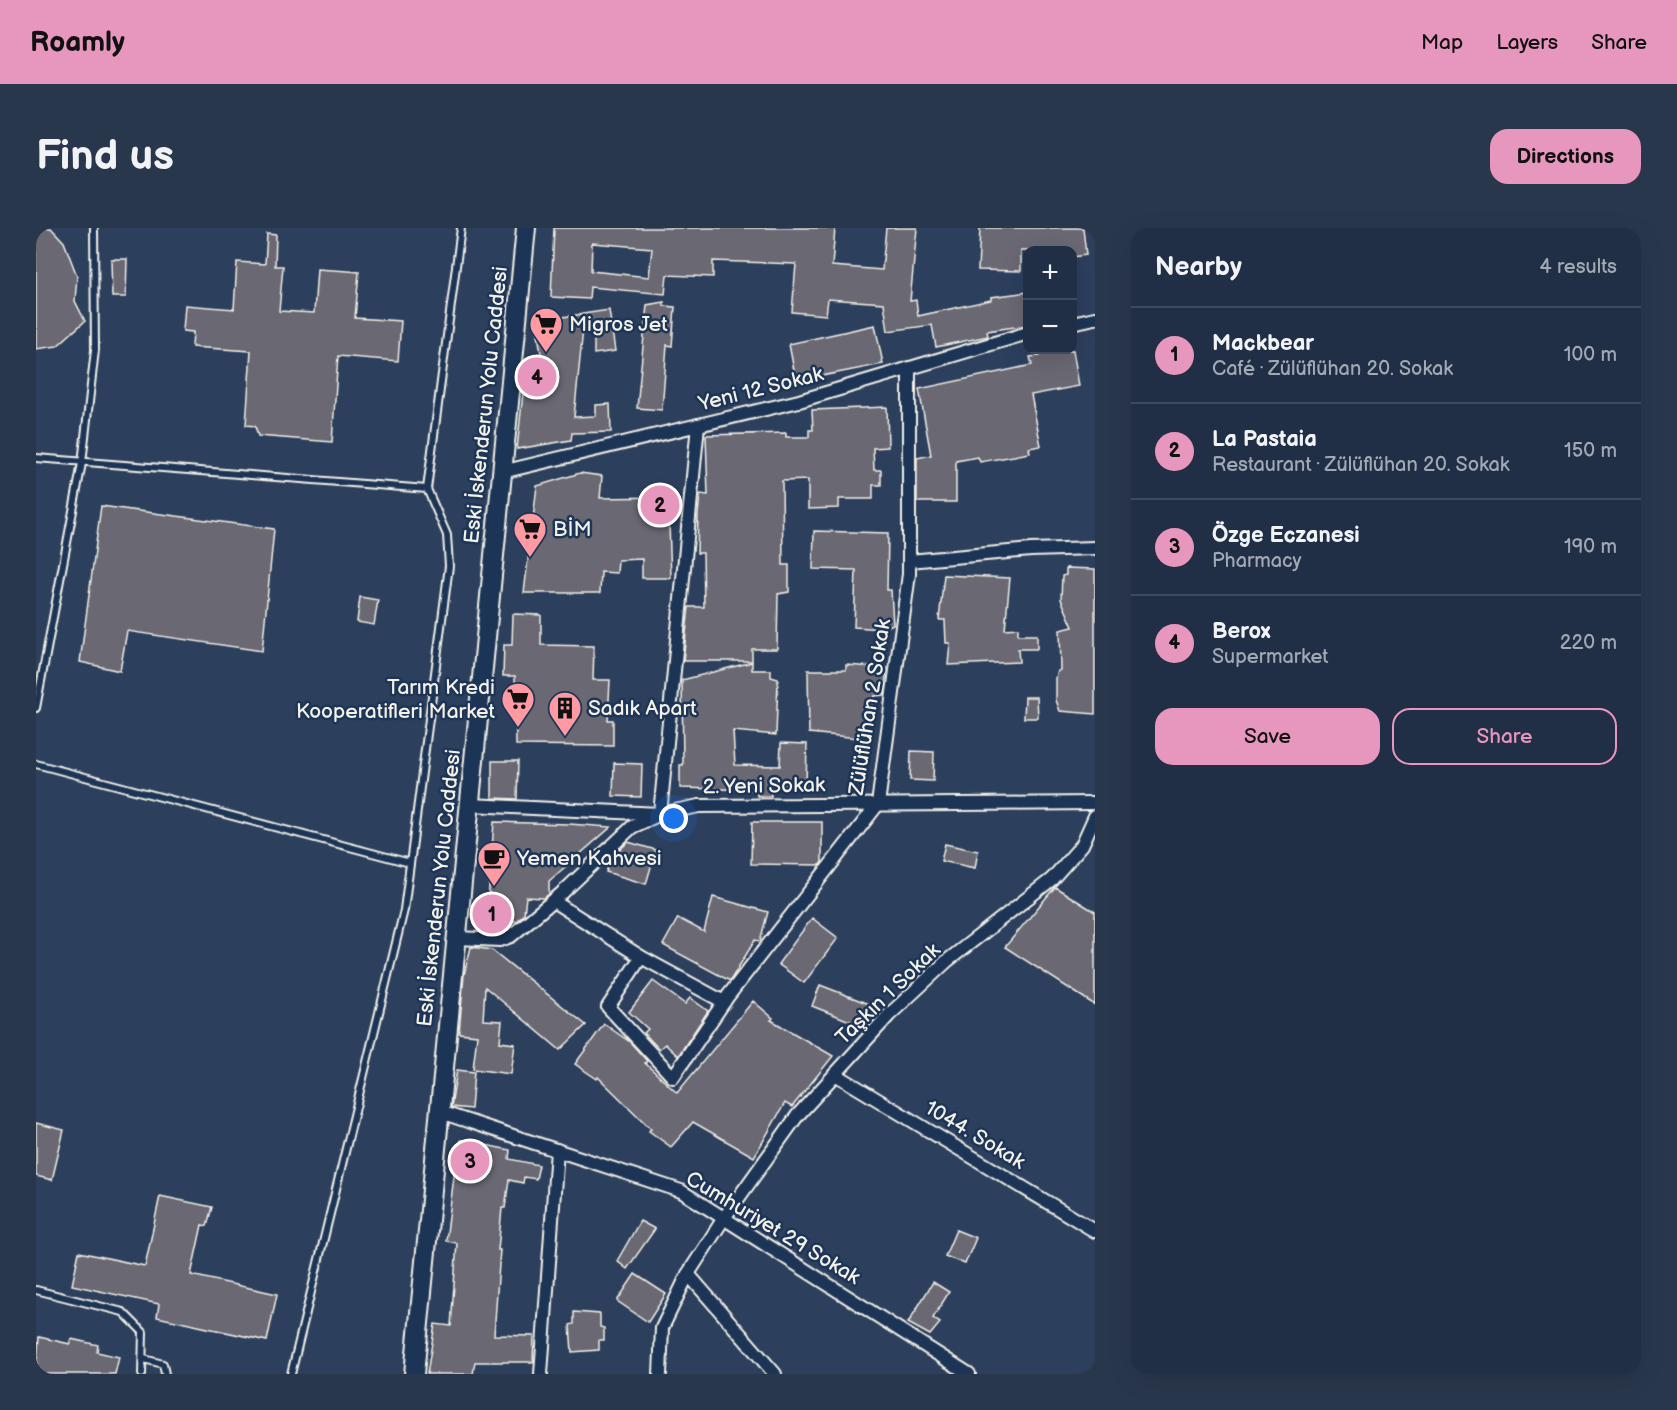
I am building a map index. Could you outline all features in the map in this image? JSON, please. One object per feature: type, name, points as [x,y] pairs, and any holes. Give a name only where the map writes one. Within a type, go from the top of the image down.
[{"type":"street","name":"Eski İskenderun Yolu Caddesi","points":[[414,1374],[526,228]]},
{"type":"street","points":[[1077,322],[1095,318]]},
{"type":"street","name":"Yeni 12 Sokak","points":[[502,472],[799,401],[1023,334]]},
{"type":"street","name":"Zülüflühan 2 Sokak","points":[[641,957],[608,1007],[672,1077],[724,1002],[878,804],[909,561],[909,368]]},
{"type":"street","points":[[457,938],[500,940],[511,936],[553,901],[632,827],[660,814],[698,425]]},
{"type":"street","points":[[909,561],[1031,550],[1095,548]]},
{"type":"street","name":"2. Yeni Sokak","points":[[470,805],[660,814],[699,806],[1095,802]]},
{"type":"street","name":"Taşkın 1 Sokak","points":[[660,1374],[662,1328],[688,1274],[724,1218],[797,1116],[889,1015],[947,961],[1052,879],[1082,845],[1095,816]]},
{"type":"street","points":[[553,901],[641,957],[724,1002]]},
{"type":"street","name":"1044. Sokak","points":[[835,1074],[1095,1231]]},
{"type":"street","name":"Cumhuriyet 29 Sokak","points":[[440,1112],[681,1191],[969,1374]]},
{"type":"street","points":[[542,1374],[557,1150]]},
{"type":"street","points":[[688,1274],[775,1374]]},
{"type":"lane","points":[[36,708],[82,463],[94,350],[94,228]]},
{"type":"lane","points":[[291,1374],[404,910],[449,566],[447,535],[428,489],[461,228]]},
{"type":"lane","points":[[36,458],[428,489]]},
{"type":"lane","points":[[36,764],[410,863]]},
{"type":"lane","points":[[36,1290],[123,1312],[143,1332],[142,1374]]},
{"type":"lane","points":[[144,1359],[163,1364],[165,1374]]},
{"type":"building","points":[[36,228],[51,228],[64,242],[77,276],[75,301],[85,321],[57,346],[36,349]]},
{"type":"building","points":[[554,228],[835,228],[832,266],[882,270],[886,228],[917,228],[910,301],[916,300],[918,316],[991,300],[991,297],[1023,293],[1023,326],[987,331],[988,336],[936,347],[932,325],[888,331],[884,303],[828,299],[826,315],[792,312],[796,264],[713,261],[713,277],[667,275],[665,294],[590,287],[589,299],[551,297]],"holes":[[[592,243],[652,248],[649,277],[591,271]]]},
{"type":"building","points":[[980,228],[1083,228],[1086,255],[1077,256],[1077,246],[1023,246],[1021,271],[978,270]]},
{"type":"building","points":[[267,234],[276,235],[275,266],[283,266],[279,311],[314,313],[317,269],[348,271],[359,272],[355,318],[401,321],[398,361],[338,356],[332,442],[258,436],[255,426],[246,425],[251,351],[192,347],[193,332],[183,331],[185,305],[234,309],[237,262],[265,264]]},
{"type":"building","points":[[111,259],[127,259],[126,297],[112,297]]},
{"type":"building","points":[[664,302],[664,306],[675,307],[672,346],[667,345],[662,410],[637,408],[647,305]]},
{"type":"building","points":[[609,310],[615,351],[594,354],[594,329],[583,329],[574,417],[596,416],[596,405],[610,404],[611,432],[572,433],[571,440],[517,449],[526,365],[543,367],[536,321]]},
{"type":"building","points":[[875,325],[883,364],[796,381],[789,344]]},
{"type":"building","points":[[1039,354],[1074,354],[1079,386],[1031,395],[1041,446],[1029,448],[1030,453],[980,462],[978,457],[956,461],[956,502],[917,502],[917,458],[931,455],[919,389],[1032,365],[1030,357],[1039,356]]},
{"type":"building","points":[[887,407],[888,447],[873,448],[874,470],[881,470],[881,485],[873,485],[873,499],[839,499],[839,508],[808,509],[808,480],[782,481],[783,565],[789,565],[789,592],[778,594],[777,649],[752,649],[752,661],[683,661],[689,607],[704,607],[703,553],[697,553],[700,494],[708,495],[706,435],[786,433],[786,437],[809,437],[809,430],[813,430],[812,410]]},
{"type":"building","points":[[580,473],[602,476],[600,498],[668,497],[671,578],[642,578],[642,559],[618,560],[617,573],[601,572],[600,593],[524,593],[537,486]]},
{"type":"building","points":[[101,506],[274,529],[262,651],[127,631],[120,671],[80,662]]},
{"type":"building","points":[[814,531],[888,533],[887,590],[891,590],[893,624],[882,629],[854,627],[856,570],[813,569]]},
{"type":"building","points":[[1066,568],[1095,569],[1095,714],[1060,711],[1056,700],[1056,678],[1058,671],[1061,670],[1060,630],[1073,627],[1061,599],[1062,576],[1066,575]]},
{"type":"building","points":[[944,575],[1010,578],[1005,629],[1018,628],[1018,635],[1037,635],[1037,649],[1018,649],[1019,662],[948,665],[950,643],[946,643],[945,620],[939,620]]},
{"type":"building","points":[[360,597],[378,600],[374,625],[357,622]]},
{"type":"building","points":[[513,614],[541,615],[541,645],[594,646],[593,680],[610,680],[608,720],[613,720],[613,746],[516,745],[515,676],[503,676],[504,645],[512,645]]},
{"type":"building","points":[[752,662],[752,670],[771,670],[771,677],[778,679],[776,735],[733,731],[735,765],[780,766],[781,743],[807,744],[806,786],[770,784],[771,796],[757,796],[757,790],[680,788],[680,765],[683,765],[682,680]]},
{"type":"building","points":[[846,665],[887,668],[884,695],[874,696],[869,739],[809,733],[808,670],[846,670]]},
{"type":"building","points":[[1025,697],[1037,697],[1038,718],[1024,718]]},
{"type":"building","points":[[911,751],[934,752],[933,781],[910,780]]},
{"type":"building","points":[[492,761],[518,761],[517,799],[492,798]]},
{"type":"building","points":[[614,763],[642,764],[641,797],[613,796]]},
{"type":"building","points":[[494,822],[611,827],[549,881],[549,894],[544,898],[526,897],[524,914],[516,921],[507,920],[504,930],[486,927]]},
{"type":"building","points":[[752,822],[822,822],[822,862],[820,865],[751,864]]},
{"type":"building","points":[[628,842],[656,850],[646,884],[606,872],[610,859]]},
{"type":"building","points":[[945,844],[978,851],[975,868],[941,861]]},
{"type":"building","points":[[1055,887],[1095,912],[1095,1005],[1005,947]]},
{"type":"building","points":[[713,897],[768,912],[760,941],[755,940],[730,981],[663,945],[678,918],[704,932]]},
{"type":"building","points":[[812,918],[838,938],[804,983],[778,964]]},
{"type":"building","points":[[471,947],[492,950],[586,1025],[560,1050],[485,987],[483,1020],[502,1021],[500,1042],[515,1044],[511,1074],[473,1069],[477,1035],[459,1033],[464,975]]},
{"type":"building","points":[[653,981],[685,1004],[690,998],[708,1011],[678,1056],[665,1044],[659,1049],[644,1033],[648,1029],[629,1012]]},
{"type":"building","points":[[820,985],[869,1004],[860,1025],[812,1006]]},
{"type":"building","points":[[753,1001],[773,1018],[771,1020],[833,1056],[792,1107],[785,1103],[754,1157],[693,1122],[671,1147],[649,1131],[651,1129],[598,1077],[597,1079],[575,1064],[604,1024],[630,1042],[647,1061],[645,1063],[677,1093]]},
{"type":"building","points":[[457,1070],[474,1072],[471,1109],[451,1107]]},
{"type":"building","points":[[36,1123],[64,1130],[52,1180],[36,1176]]},
{"type":"building","points":[[461,1140],[510,1150],[509,1159],[539,1165],[536,1179],[524,1177],[523,1183],[509,1180],[505,1208],[502,1208],[494,1335],[534,1336],[533,1362],[475,1362],[473,1374],[427,1374],[435,1324],[451,1326],[457,1243],[446,1241],[455,1168]]},
{"type":"building","points":[[160,1196],[212,1207],[207,1226],[202,1225],[191,1275],[277,1294],[267,1341],[157,1317],[159,1304],[72,1285],[79,1252],[145,1266]]},
{"type":"building","points":[[640,1221],[655,1229],[627,1269],[617,1261]]},
{"type":"building","points":[[956,1230],[976,1238],[965,1264],[945,1256]]},
{"type":"building","points":[[635,1274],[666,1294],[648,1322],[617,1301]]},
{"type":"building","points":[[933,1282],[949,1292],[933,1318],[940,1323],[930,1335],[908,1323]]},
{"type":"building","points":[[574,1312],[600,1314],[600,1327],[604,1328],[604,1340],[599,1340],[599,1350],[572,1352],[570,1325],[574,1324]]},
{"type":"building","points":[[39,1337],[70,1344],[71,1339],[98,1345],[97,1352],[119,1357],[115,1374],[36,1374]]},
{"type":"place","name":"Migros Jet","points":[[546,353]]},
{"type":"place","name":"Berox","points":[[537,377]]},
{"type":"place","name":"La Pastaia","points":[[660,505]]},
{"type":"place","name":"BİM","points":[[530,558]]},
{"type":"place","name":"Tarım Kredi Kooperatifleri Market","points":[[518,728]]},
{"type":"place","name":"Sadık Apart","points":[[565,737]]},
{"type":"place","name":"Yemen Kahvesi","points":[[494,887]]},
{"type":"place","name":"Mackbear","points":[[492,914]]},
{"type":"place","name":"Özge Eczanesi","points":[[470,1161]]}]
